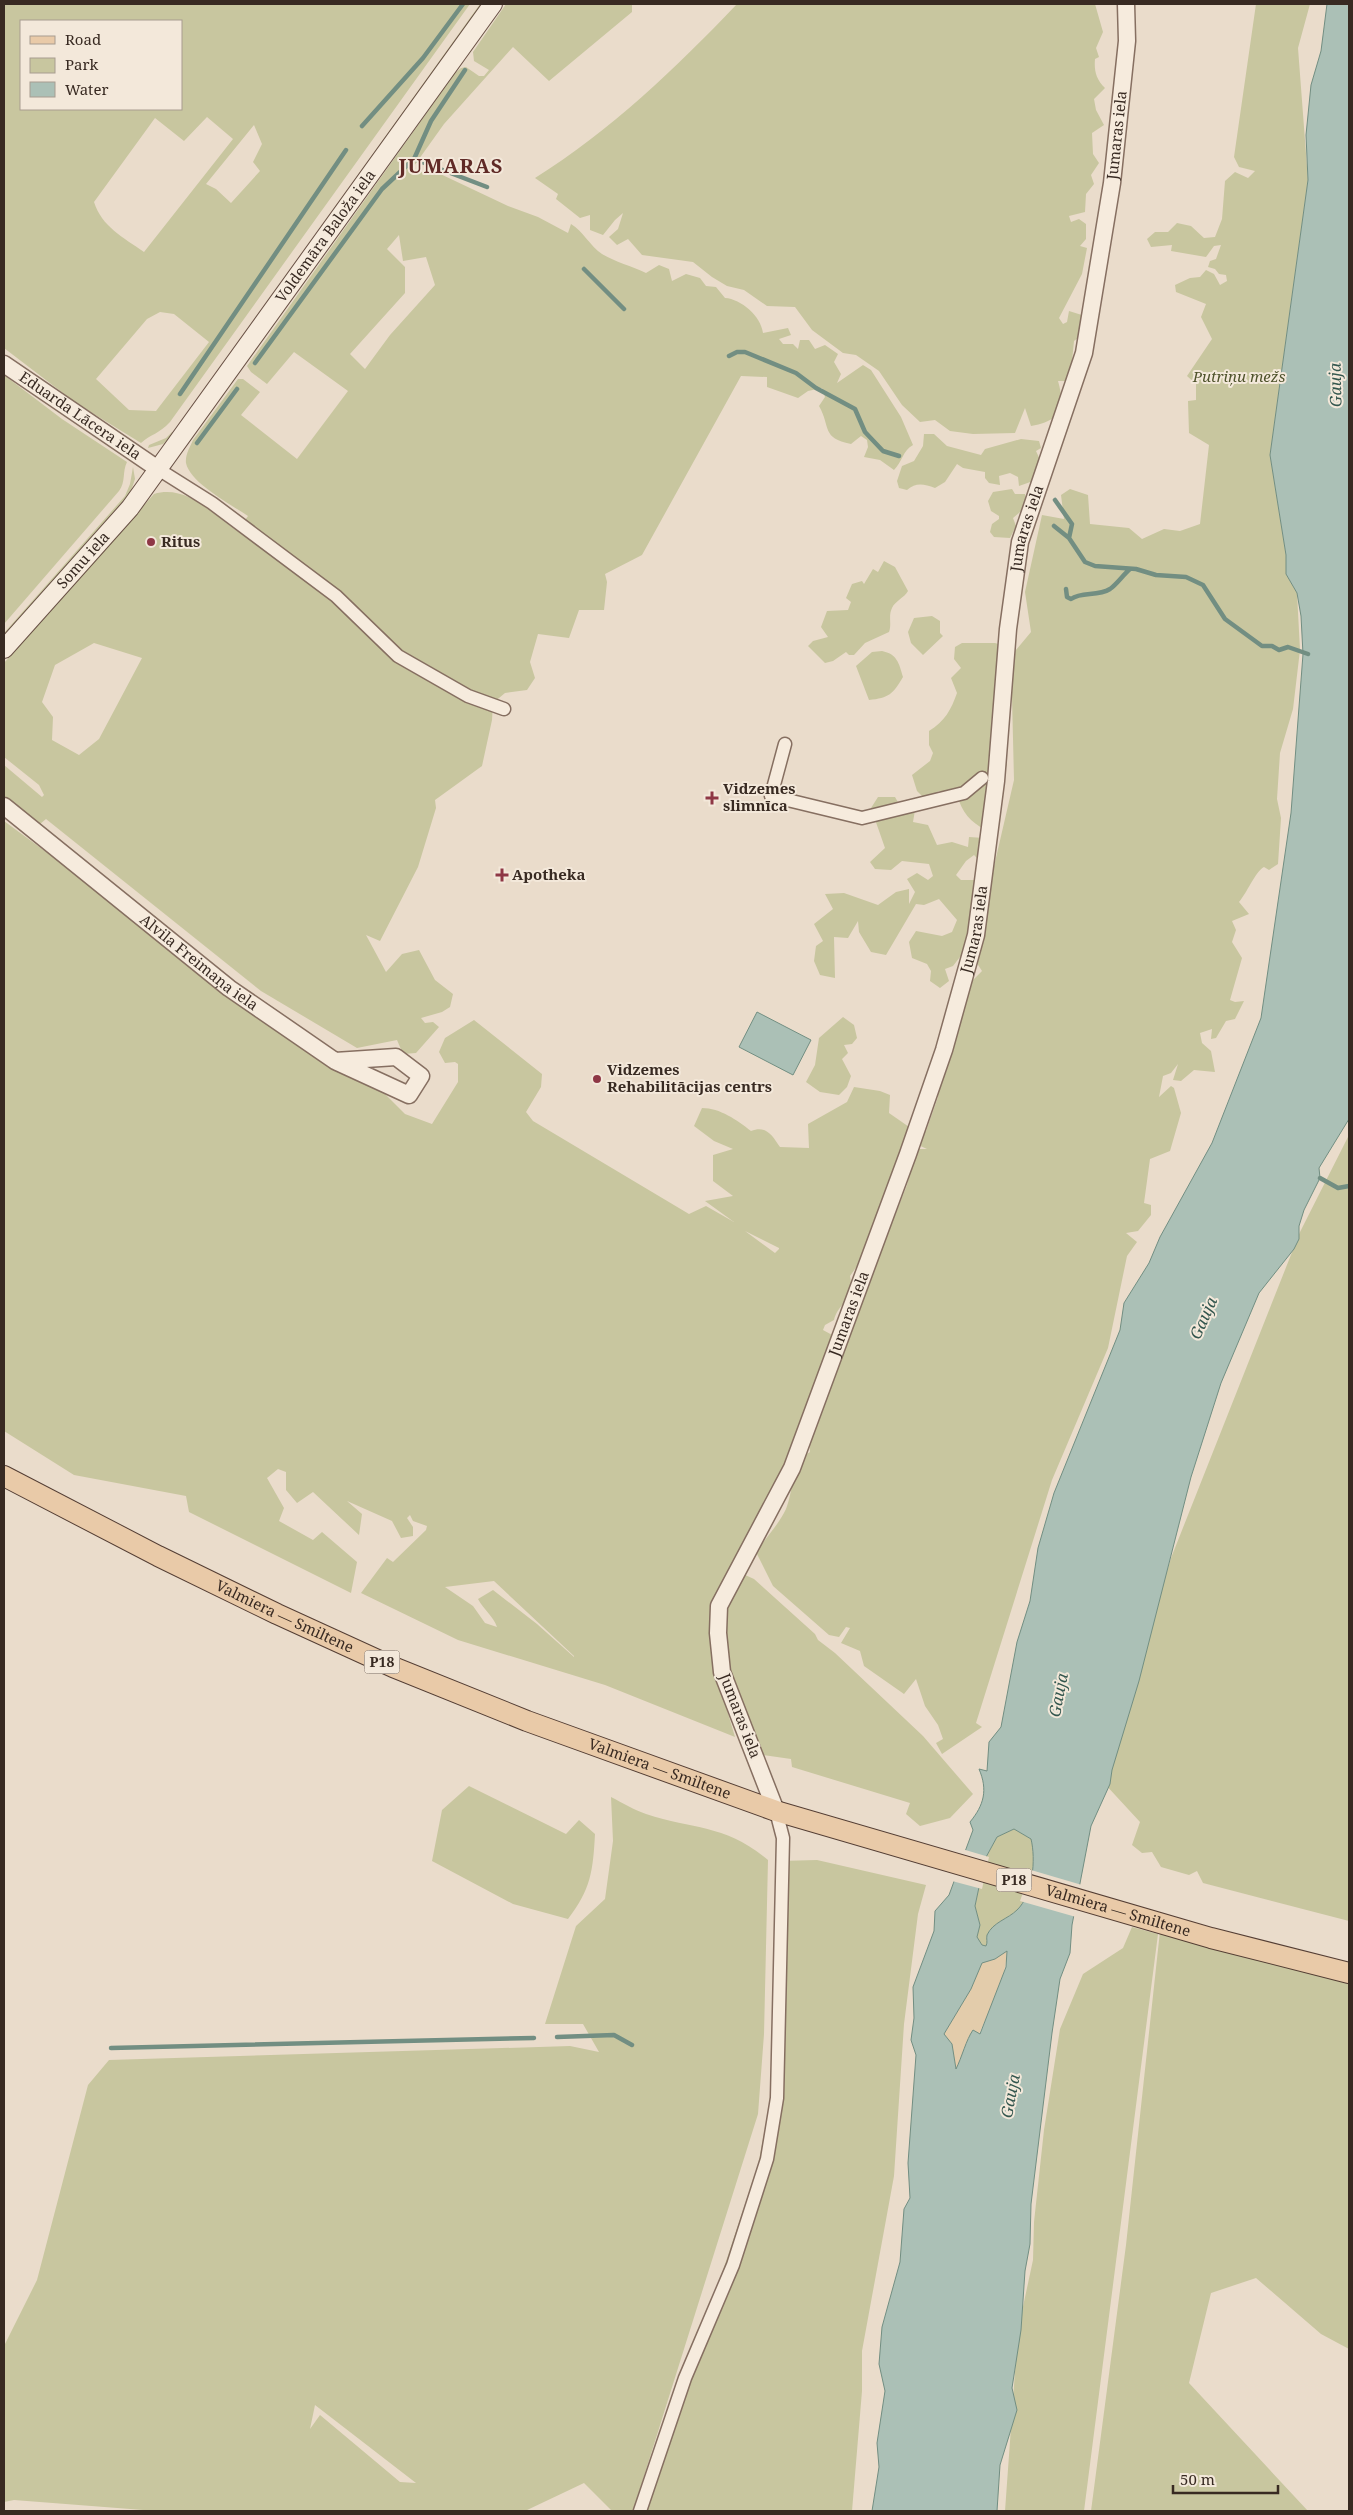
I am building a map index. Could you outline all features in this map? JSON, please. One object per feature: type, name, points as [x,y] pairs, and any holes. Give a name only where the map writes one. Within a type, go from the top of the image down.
[{"type":"main road","name":"Voldemāra Baloža iela","points":[[158,469],[493,4]]},
{"type":"main road","name":"Somu iela","points":[[4,649],[130,508],[158,469]]},
{"type":"main road","name":"Valmiera — Smiltene","points":[[4,1476],[175,1564],[393,1667],[526,1721],[776,1811],[1211,1938],[1349,1972]]},
{"type":"street","name":"Jumaras iela","points":[[776,1811],[722,1672],[718,1633],[719,1606],[792,1468],[940,1060],[976,935],[996,781],[1008,629],[1020,542],[1084,353],[1112,183],[1127,41],[1126,4]]},
{"type":"street","name":"Eduarda Lācera iela","points":[[4,364],[158,469]]},
{"type":"street","points":[[158,469],[212,503],[336,596],[398,656],[468,696],[504,709]]},
{"type":"street","points":[[784,744],[771,796],[862,818],[964,792],[982,778]]},
{"type":"street","name":"Alvila Freimaņa iela","points":[[4,806],[229,988],[335,1061],[409,1095],[420,1076],[396,1058],[335,1061]]},
{"type":"street","points":[[640,2511],[684,2378],[733,2265],[767,2159],[777,2098],[780,2010],[783,1838],[776,1811]]},
{"type":"green space","points":[[4,4],[470,4],[170,422],[141,443],[76,403],[4,348]],"holes":[[[207,117],[233,139],[144,252],[114,231],[102,218],[94,202],[155,118],[184,141]],[[254,125],[262,144],[253,162],[260,171],[231,203],[216,189],[206,184]],[[160,312],[174,314],[209,342],[156,411],[129,410],[96,379],[147,319]]]},
{"type":"green space","points":[[480,4],[483,4],[180,428],[178,427]]},
{"type":"green space","points":[[506,4],[632,4],[632,12],[549,81],[513,47],[444,124],[409,173],[434,171],[508,206],[538,217],[568,233],[571,224],[602,254],[646,273],[659,265],[669,269],[672,281],[686,274],[700,278],[706,286],[716,287],[725,298],[744,305],[758,320],[763,333],[788,328],[791,335],[779,339],[783,344],[793,344],[798,349],[800,340],[809,340],[815,349],[825,345],[838,354],[834,362],[841,374],[837,383],[863,365],[871,370],[901,417],[913,445],[907,450],[894,470],[880,460],[864,457],[868,447],[867,440],[861,436],[851,444],[842,442],[831,435],[819,406],[825,397],[822,388],[808,391],[798,398],[767,387],[767,377],[741,376],[642,555],[605,574],[607,582],[604,610],[579,610],[569,638],[538,634],[530,662],[535,678],[527,690],[505,693],[493,703],[492,720],[482,766],[435,800],[436,808],[418,867],[380,941],[366,935],[386,972],[402,954],[419,950],[435,980],[453,994],[450,1007],[442,1012],[421,1018],[425,1023],[433,1022],[439,1027],[416,1053],[403,1054],[397,1040],[357,1048],[261,991],[46,819],[40,824],[36,823],[4,796],[4,765],[42,797],[44,795],[39,785],[4,757],[4,663],[154,494],[166,492],[188,497],[209,509],[237,531],[248,516],[203,486],[189,471],[186,460],[193,440],[238,379],[243,379],[260,392],[241,415],[297,459],[348,391],[294,352],[267,384],[251,372],[247,366],[455,73],[461,68],[466,67],[479,76],[484,76],[489,70],[474,61],[473,52]],"holes":[[[399,235],[403,261],[426,257],[435,285],[390,335],[365,369],[350,354],[405,293],[405,267],[387,249]],[[94,643],[142,658],[99,739],[79,755],[52,740],[53,717],[42,702],[55,665]]]},
{"type":"green space","points":[[737,4],[1095,4],[1103,32],[1096,48],[1099,57],[1095,59],[1095,67],[1096,75],[1105,88],[1094,99],[1096,110],[1104,125],[1092,133],[1093,154],[1099,163],[1091,175],[1094,184],[1086,194],[1085,212],[1069,216],[1071,222],[1079,219],[1086,224],[1086,239],[1080,246],[1087,248],[1082,274],[1059,318],[1063,324],[1067,322],[1069,311],[1085,316],[1082,335],[1074,341],[1070,381],[1058,381],[1061,406],[1049,421],[1031,426],[1025,408],[1015,433],[973,434],[950,431],[935,420],[920,422],[902,405],[879,371],[856,355],[843,353],[812,330],[795,307],[767,306],[744,290],[727,286],[693,262],[642,255],[628,239],[617,245],[609,237],[618,229],[623,213],[603,235],[590,230],[590,215],[580,218],[556,199],[558,194],[535,178],[563,160],[616,119],[666,75]]},
{"type":"green space","name":"Putriņu mežs","points":[[1256,4],[1310,4],[1298,48],[1308,180],[1270,455],[1286,555],[1286,574],[1297,593],[1300,650],[1293,709],[1280,753],[1277,799],[1281,818],[1278,864],[1269,870],[1264,867],[1257,873],[1239,902],[1249,914],[1232,921],[1236,930],[1232,942],[1242,958],[1230,1000],[1235,1002],[1244,1001],[1235,1019],[1226,1021],[1216,1038],[1211,1039],[1212,1029],[1200,1033],[1202,1043],[1211,1051],[1215,1072],[1194,1070],[1181,1081],[1173,1080],[1178,1064],[1171,1073],[1163,1076],[1159,1097],[1171,1086],[1174,1088],[1181,1113],[1170,1151],[1150,1159],[1144,1203],[1151,1205],[1151,1215],[1138,1231],[1126,1233],[1137,1242],[1127,1256],[1108,1348],[1052,1480],[976,1723],[982,1727],[942,1754],[936,1743],[943,1739],[938,1725],[925,1706],[916,1679],[904,1694],[864,1666],[860,1651],[841,1643],[850,1628],[846,1627],[839,1637],[829,1635],[773,1586],[756,1552],[783,1515],[796,1470],[804,1457],[810,1452],[809,1437],[819,1420],[820,1403],[907,1185],[913,1149],[927,1149],[916,1144],[920,1134],[926,1131],[938,1097],[933,1089],[936,1077],[947,1071],[944,1063],[960,1012],[966,1002],[970,983],[982,971],[973,957],[1014,780],[1011,656],[1031,632],[1025,592],[1042,515],[1064,519],[1061,495],[1070,489],[1088,495],[1090,524],[1129,528],[1142,539],[1164,529],[1180,531],[1200,524],[1209,445],[1189,433],[1188,401],[1196,400],[1196,384],[1187,376],[1212,339],[1201,317],[1206,304],[1176,292],[1175,285],[1190,278],[1200,277],[1206,270],[1214,274],[1220,285],[1227,281],[1226,275],[1219,274],[1215,269],[1208,267],[1210,261],[1216,259],[1221,245],[1214,246],[1206,257],[1171,251],[1172,245],[1151,247],[1147,239],[1155,232],[1168,232],[1177,223],[1191,226],[1204,238],[1215,237],[1222,219],[1225,181],[1235,172],[1248,178],[1255,171],[1239,167],[1234,157]]},
{"type":"green space","points":[[4,375],[62,419],[127,462],[119,491],[4,624]]},
{"type":"green space","points":[[172,432],[175,433],[163,444],[148,448],[149,445],[166,438]]},
{"type":"green space","points":[[924,434],[934,434],[947,446],[981,455],[985,449],[1021,439],[1039,441],[1041,448],[1036,451],[1042,464],[1036,480],[1019,486],[1018,477],[1010,473],[999,476],[1000,485],[989,483],[985,478],[985,472],[963,468],[957,464],[945,482],[935,488],[920,484],[907,490],[899,488],[897,481],[902,466],[914,461],[923,446]]},
{"type":"green space","points":[[133,467],[135,479],[129,497],[4,638],[4,633],[125,496],[130,484]]},
{"type":"green space","points":[[1012,489],[1015,494],[1025,494],[1027,506],[1013,518],[1016,526],[1010,538],[994,537],[990,532],[992,524],[999,519],[999,516],[991,511],[988,501],[993,492]]},
{"type":"green space","points":[[884,561],[895,567],[908,591],[892,608],[889,632],[865,643],[854,655],[849,655],[846,652],[833,661],[825,663],[808,646],[813,641],[828,637],[821,627],[827,611],[848,610],[851,602],[846,598],[852,584],[862,581],[864,584],[873,569],[878,572]]},
{"type":"green space","points":[[932,616],[940,621],[940,633],[943,636],[923,655],[911,643],[908,632],[914,618]]},
{"type":"green space","points":[[962,643],[995,643],[1005,646],[1004,741],[1007,765],[1001,781],[1000,820],[986,830],[975,824],[967,816],[961,807],[957,795],[939,791],[925,799],[917,791],[912,775],[930,761],[933,753],[929,745],[929,731],[943,719],[955,699],[957,693],[951,678],[961,668],[954,659],[955,647]]},
{"type":"green space","points":[[882,651],[891,654],[897,660],[903,677],[890,694],[869,700],[856,666],[872,652]]},
{"type":"green space","points":[[878,797],[895,797],[899,804],[915,810],[913,822],[928,825],[937,845],[952,842],[968,847],[969,837],[984,838],[996,850],[993,861],[981,862],[974,855],[966,861],[956,875],[961,880],[975,880],[970,944],[953,966],[945,969],[949,981],[940,988],[930,981],[931,971],[927,964],[912,958],[909,942],[916,931],[942,936],[952,932],[957,920],[939,899],[924,905],[916,904],[886,955],[871,952],[859,932],[858,921],[848,938],[834,937],[835,978],[820,975],[814,961],[816,946],[823,941],[814,924],[833,909],[825,894],[844,893],[878,905],[896,892],[909,889],[909,904],[915,892],[907,879],[917,873],[928,880],[933,876],[929,864],[902,861],[891,870],[875,869],[870,862],[885,848],[871,808]]},
{"type":"green space","points":[[4,821],[333,1063],[384,1093],[405,1114],[432,1124],[458,1082],[458,1064],[455,1062],[445,1063],[439,1052],[445,1038],[474,1020],[542,1074],[541,1087],[526,1112],[533,1121],[689,1214],[706,1206],[734,1222],[705,1201],[733,1196],[713,1181],[713,1155],[733,1149],[714,1141],[694,1126],[702,1108],[722,1112],[751,1131],[756,1129],[765,1130],[780,1147],[809,1148],[808,1124],[847,1102],[854,1087],[880,1091],[890,1095],[889,1113],[912,1129],[872,1245],[850,1276],[851,1285],[848,1296],[834,1320],[825,1325],[823,1330],[834,1336],[821,1367],[799,1452],[719,1590],[716,1673],[735,1737],[605,1685],[458,1640],[361,1593],[387,1558],[393,1562],[426,1530],[427,1526],[413,1521],[410,1515],[407,1518],[413,1527],[413,1536],[401,1538],[392,1521],[347,1501],[362,1514],[359,1535],[313,1492],[297,1503],[286,1490],[286,1472],[278,1469],[267,1478],[284,1508],[279,1521],[313,1540],[322,1532],[357,1562],[351,1593],[189,1512],[186,1496],[74,1475],[4,1431]],"holes":[[[745,1231],[779,1248],[779,1249],[775,1253]],[[494,1581],[574,1656],[574,1657],[537,1624],[493,1590],[478,1599],[497,1627],[485,1623],[473,1606],[445,1587]]]},
{"type":"green space","points":[[843,1017],[854,1025],[857,1038],[852,1044],[844,1045],[848,1053],[842,1059],[851,1076],[847,1087],[839,1095],[820,1092],[806,1082],[815,1065],[819,1038]]},
{"type":"green space","points":[[1349,1135],[1349,1921],[1203,1883],[1197,1871],[1189,1875],[1161,1867],[1152,1852],[1142,1853],[1132,1845],[1140,1822],[1104,1783],[1171,1558],[1300,1232]]},
{"type":"green space","points":[[743,1574],[754,1579],[923,1736],[973,1794],[950,1818],[920,1826],[906,1814],[910,1803],[792,1767],[791,1759],[763,1755],[724,1658],[724,1618],[730,1592]]},
{"type":"green space","points":[[469,1786],[566,1834],[579,1820],[595,1834],[592,1869],[586,1889],[568,1919],[513,1904],[432,1861],[442,1810]]},
{"type":"green space","points":[[611,1797],[646,1814],[709,1830],[738,1840],[768,1860],[764,2034],[758,2114],[633,2511],[612,2511],[584,2483],[525,2511],[156,2511],[14,2500],[4,2502],[4,2346],[37,2280],[88,2085],[109,2060],[570,2046],[599,2052],[583,2024],[545,2024],[576,1926],[605,1899],[613,1841]],"holes":[[[315,2405],[416,2483],[400,2482],[320,2415],[310,2429]]]},
{"type":"green space","points":[[1014,1829],[1031,1839],[1033,1866],[1030,1886],[1027,1895],[1017,1910],[993,1927],[987,1935],[986,1946],[982,1945],[977,1937],[980,1925],[975,1906],[985,1859],[997,1837]]},
{"type":"green space","points":[[817,1860],[926,1885],[918,1914],[904,2024],[894,2176],[862,2351],[862,2391],[852,2511],[646,2511],[649,2493],[758,2165],[769,2109],[776,2009],[779,1861]]},
{"type":"green space","points":[[1132,1927],[1158,1934],[1084,2511],[1005,2511],[1018,2330],[1033,2260],[1034,2222],[1044,2130],[1060,2029],[1083,1974],[1123,1948]]},
{"type":"green space","points":[[1160,1931],[1349,1982],[1349,2349],[1321,2334],[1256,2278],[1211,2293],[1189,2383],[1308,2511],[1091,2511],[1126,2245]]},
{"type":"sand","points":[[1007,1950],[1004,1972],[993,2003],[979,2034],[973,2030],[956,2070],[952,2044],[944,2034],[971,1989],[982,1963],[995,1959]]},
{"type":"water","name":"Gauja","points":[[1327,4],[1349,4],[1349,1119],[1319,1168],[1320,1178],[1304,1210],[1299,1226],[1299,1239],[1294,1249],[1259,1293],[1221,1383],[1191,1477],[1139,1681],[1112,1770],[1110,1784],[1091,1826],[1072,1925],[1070,1953],[1060,1979],[1052,2033],[1031,2204],[1030,2244],[1025,2271],[1021,2330],[1012,2388],[1017,2410],[1000,2465],[997,2511],[872,2511],[879,2467],[877,2443],[885,2391],[879,2364],[882,2327],[900,2262],[904,2209],[910,2198],[908,2163],[916,2055],[911,2040],[914,2018],[913,1987],[934,1931],[935,1911],[949,1895],[973,1830],[970,1822],[979,1810],[983,1797],[982,1777],[979,1769],[987,1771],[989,1742],[1001,1727],[1017,1642],[1030,1601],[1038,1548],[1054,1493],[1120,1330],[1124,1303],[1149,1263],[1160,1237],[1212,1143],[1261,1018],[1291,813],[1303,654],[1301,616],[1297,593],[1286,574],[1286,555],[1270,455],[1308,180],[1306,135],[1311,85],[1321,51]],"holes":[[[1014,1829],[1031,1839],[1033,1866],[1030,1886],[1027,1895],[1017,1910],[993,1927],[987,1935],[986,1946],[982,1945],[977,1937],[980,1925],[975,1906],[985,1859],[997,1837]],[[1007,1951],[1006,1967],[980,2034],[973,2030],[956,2069],[952,2044],[944,2034],[971,1989],[982,1963],[995,1959]]]},
{"type":"water","points":[[757,1012],[811,1040],[793,1075],[739,1047]]},
{"type":"pier","points":[[962,1849],[989,1857],[982,1889],[952,1881]]},
{"type":"pier","points":[[1031,1870],[1082,1885],[1076,1917],[1020,1901]]},
{"type":"waterway","points":[[362,126],[423,58],[463,4]]},
{"type":"waterway","points":[[255,363],[382,189],[414,159],[431,121],[465,70]]},
{"type":"waterway","points":[[180,394],[346,150]]},
{"type":"waterway","points":[[414,159],[487,187]]},
{"type":"waterway","points":[[584,269],[624,309]]},
{"type":"waterway","points":[[729,356],[737,352],[745,352],[796,373],[816,388],[855,409],[865,432],[883,451],[899,456]]},
{"type":"waterway","points":[[197,443],[237,389]]},
{"type":"waterway","points":[[1055,500],[1072,524],[1069,538]]},
{"type":"waterway","points":[[1054,526],[1069,538],[1085,562],[1095,566],[1136,569],[1156,575],[1186,577],[1203,585],[1225,619],[1262,646],[1272,646],[1279,650],[1288,647],[1308,654]]},
{"type":"waterway","points":[[1066,589],[1067,597],[1071,599],[1080,595],[1100,593],[1113,587],[1130,569]]},
{"type":"waterway","points":[[1320,1178],[1338,1188],[1349,1186]]},
{"type":"waterway","points":[[557,2037],[614,2035],[632,2045]]},
{"type":"waterway","points":[[111,2048],[534,2038]]},
{"type":"place","name":"Ritus","points":[[151,542]]},
{"type":"place","name":"Vidzemes slimnīca","points":[[712,798]]},
{"type":"place","name":"Apotheka","points":[[502,875]]},
{"type":"place","name":"Vidzemes Rehabilitācijas centrs","points":[[597,1079]]},
{"type":"district","name":"JUMARAS","points":[[451,166]]}]
